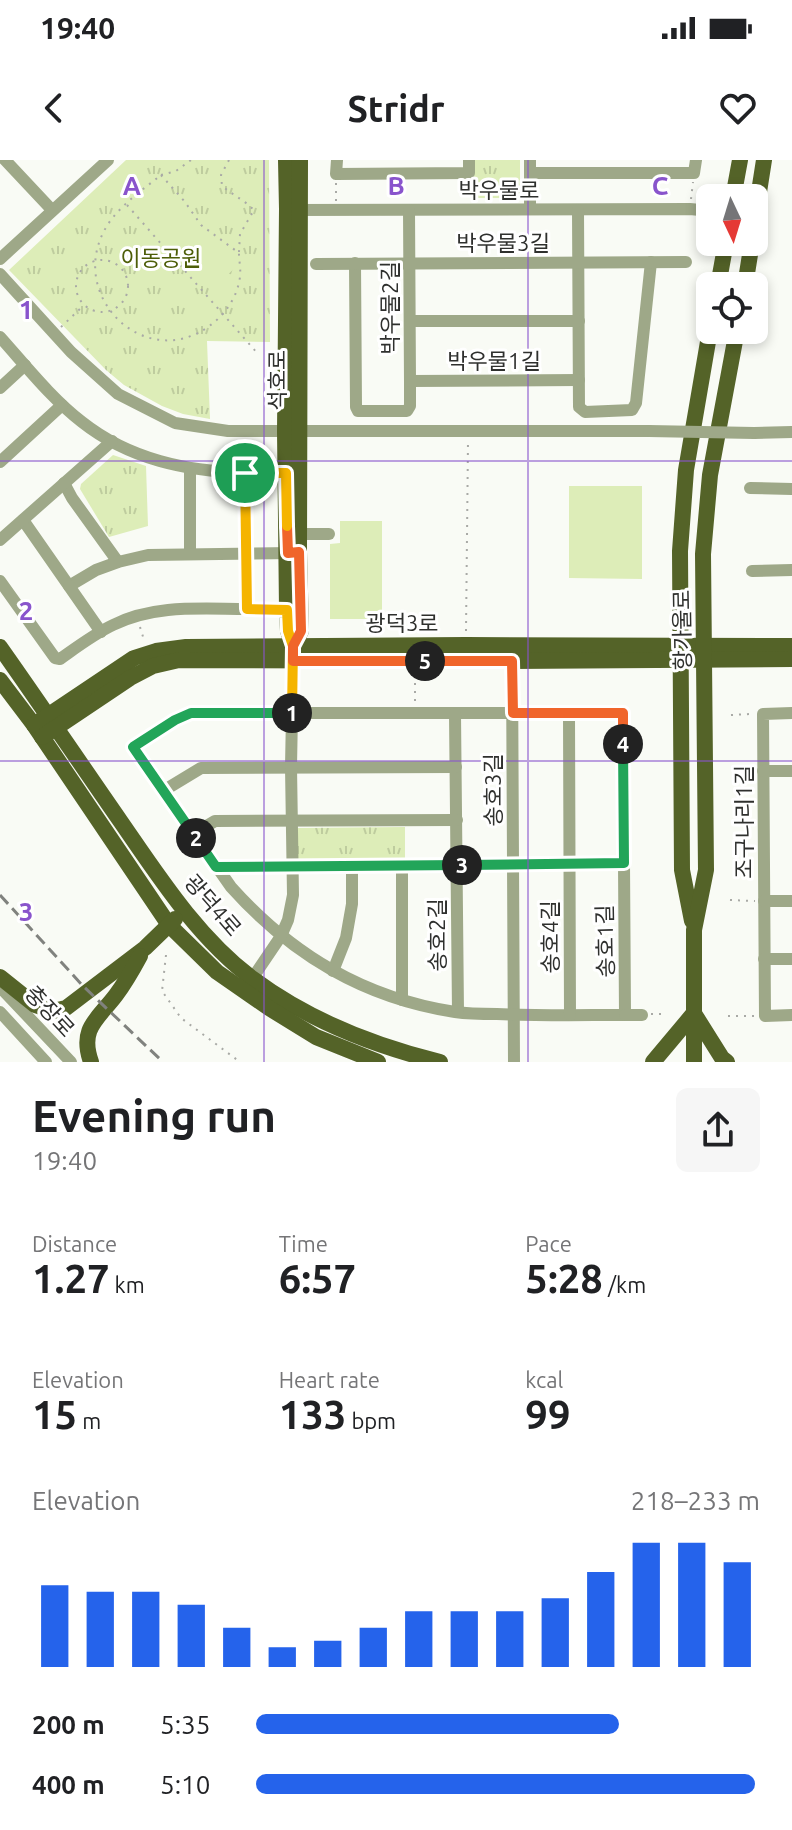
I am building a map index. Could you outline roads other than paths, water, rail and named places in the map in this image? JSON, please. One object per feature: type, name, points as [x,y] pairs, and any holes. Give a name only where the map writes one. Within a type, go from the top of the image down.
[{"type":"main road","name":"석호로","points":[[286,160],[294,210],[293,534],[301,631],[293,654]]},
{"type":"main road","name":"석호로","points":[[293,534],[286,473],[294,210],[300,160]]},
{"type":"main road","points":[[736,184],[740,160]]},
{"type":"main road","points":[[760,184],[764,160]]},
{"type":"main road","name":"항가울로","points":[[694,1062],[694,930],[682,870],[680,551],[686,470],[708,344]]},
{"type":"main road","name":"항가울로","points":[[694,930],[706,870],[703,554],[710,475],[734,344]]},
{"type":"main road","name":"석호로","points":[[293,654],[287,610],[294,553]]},
{"type":"main road","name":"광덕3로","points":[[704,653],[792,646]]},
{"type":"main road","name":"광덕4로","points":[[0,647],[30,690],[45,727],[169,925],[217,972],[269,1008],[316,1037],[378,1062]]},
{"type":"main road","name":"광덕3로","points":[[45,727],[80,703],[134,658],[186,647],[293,654],[512,661],[680,653]]},
{"type":"main road","name":"광덕3로","points":[[293,654],[704,653],[792,659]]},
{"type":"main road","name":"광덕4로","points":[[0,680],[72,751],[201,932],[252,979],[301,1009],[348,1032],[398,1052],[440,1062]]},
{"type":"main road","points":[[30,690],[42,697],[80,703],[72,751]]},
{"type":"main road","points":[[0,977],[35,1005],[53,1011],[66,1008],[145,948],[185,911]]},
{"type":"main road","points":[[91,1062],[87,1052],[87,1035],[92,1022],[116,995],[145,948]]},
{"type":"main road","points":[[653,1062],[694,1013],[727,1062]]},
{"type":"street","points":[[5,160],[52,210]]},
{"type":"street","points":[[0,259],[108,160]]},
{"type":"street","points":[[337,160],[336,174],[469,167]]},
{"type":"street","points":[[530,209],[530,167],[695,166]]},
{"type":"street","name":"박우물로","points":[[294,210],[696,210]]},
{"type":"street","name":"박우물2길","points":[[355,263],[356,407],[358,411],[407,411],[410,406],[409,210]]},
{"type":"street","points":[[578,210],[579,407],[585,412],[632,410],[636,403],[651,262]]},
{"type":"street","name":"박우물3길","points":[[316,264],[686,262]]},
{"type":"street","points":[[0,274],[71,352],[118,394],[175,423],[228,431],[277,431]]},
{"type":"street","name":"박우물1길","points":[[410,321],[579,321]]},
{"type":"street","points":[[0,337],[62,405],[83,423],[140,456],[190,469],[286,473]]},
{"type":"street","points":[[0,388],[25,365]]},
{"type":"street","name":"박우물1길","points":[[410,381],[579,380]]},
{"type":"street","points":[[0,462],[62,405]]},
{"type":"street","points":[[305,431],[792,432]]},
{"type":"street","points":[[0,540],[112,441]]},
{"type":"street","points":[[190,469],[190,554]]},
{"type":"street","points":[[0,581],[55,658],[60,659],[114,624],[136,616],[176,608],[247,609],[245,473]]},
{"type":"street","points":[[64,483],[118,562]]},
{"type":"street","points":[[750,488],[792,489]]},
{"type":"street","points":[[23,520],[101,632]]},
{"type":"street","points":[[293,534],[329,534]]},
{"type":"street","points":[[69,586],[96,570],[148,555],[294,553]]},
{"type":"street","points":[[752,571],[792,570]]},
{"type":"street","points":[[252,979],[281,936],[293,895],[293,654]]},
{"type":"street","name":"송호3길","points":[[512,661],[514,1062]]},
{"type":"street","name":"송호1길","points":[[191,713],[455,714],[623,713],[625,1015],[458,1012],[402,1000],[333,971],[281,936],[248,907],[216,867],[133,747],[191,713]]},
{"type":"street","name":"조구나리1길","points":[[792,713],[763,714],[765,1016],[792,1015]]},
{"type":"street","name":"송호2길","points":[[455,714],[458,1012]]},
{"type":"street","name":"송호4길","points":[[569,714],[570,1015]]},
{"type":"street","points":[[163,791],[201,768],[456,767]]},
{"type":"street","points":[[763,771],[792,771]]},
{"type":"street","points":[[193,834],[215,821],[457,820]]},
{"type":"street","points":[[216,867],[624,863]]},
{"type":"street","points":[[333,971],[346,938],[352,904],[352,866]]},
{"type":"street","points":[[402,866],[402,1000]]},
{"type":"street","points":[[764,901],[792,901]]},
{"type":"street","points":[[764,959],[792,959]]},
{"type":"street","name":"충장로","points":[[0,987],[71,1062]]},
{"type":"street","name":"충장로","points":[[0,1012],[5,1024],[46,1062]]},
{"type":"street","points":[[625,1015],[642,1015]]},
{"type":"street","points":[[5,1024],[29,1017]]},
{"type":"railway","points":[[0,895],[83,986],[163,1062]]},
{"type":"park label","name":"이동공원","points":[[161,258]]}]
